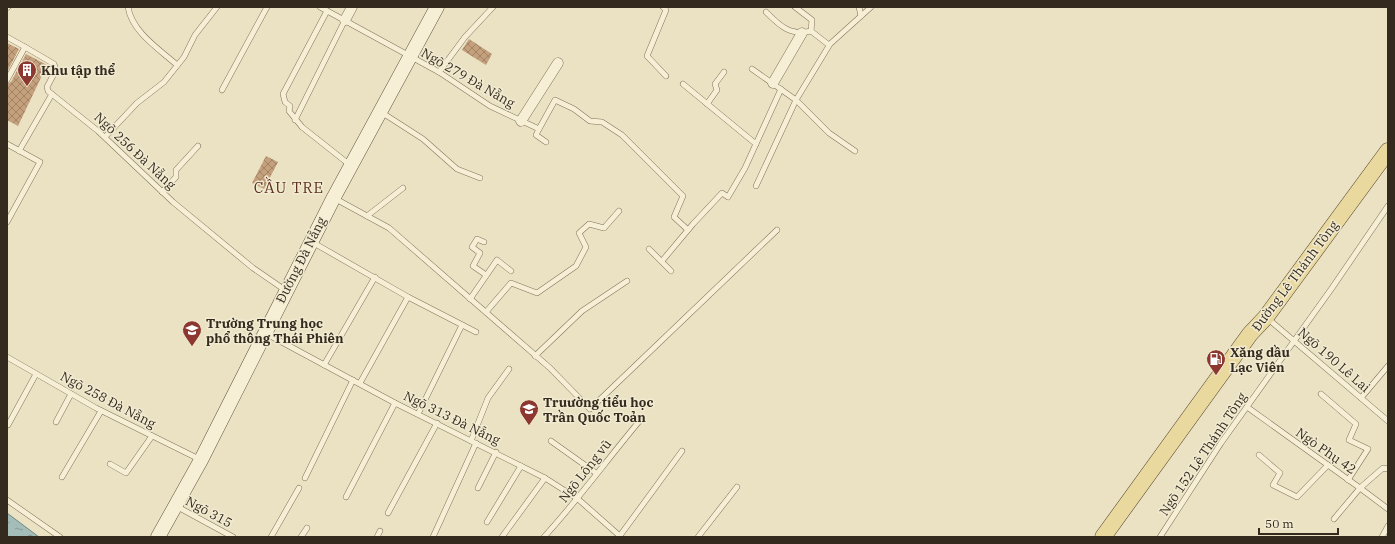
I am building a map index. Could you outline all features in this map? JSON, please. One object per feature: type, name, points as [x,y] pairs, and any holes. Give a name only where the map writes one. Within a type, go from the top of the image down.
[{"type":"main road","name":"Đường Đà Nẵng","points":[[158,537],[201,460],[334,197],[437,7]]},
{"type":"main road","name":"Đường Lê Thánh Tông","points":[[1103,537],[1250,334],[1266,317],[1388,151]]},
{"type":"street","points":[[345,20],[352,7]]},
{"type":"street","points":[[777,86],[806,32]]},
{"type":"street","points":[[521,120],[558,63]]},
{"type":"lane","points":[[128,7],[129,17],[140,31],[177,65]]},
{"type":"lane","points":[[105,137],[137,103],[164,82],[184,57],[195,35],[217,7]]},
{"type":"lane","points":[[222,90],[268,7]]},
{"type":"lane","name":"Ngõ 279 Đà Nẵng","points":[[320,7],[439,72],[490,106],[539,129]]},
{"type":"lane","points":[[439,72],[465,37],[493,7]]},
{"type":"lane","points":[[663,7],[666,10],[647,56],[666,76]]},
{"type":"lane","points":[[795,7],[812,20],[806,32]]},
{"type":"lane","points":[[859,7],[861,16]]},
{"type":"lane","points":[[756,186],[796,100],[829,45],[871,7]]},
{"type":"lane","points":[[327,11],[283,94],[285,102],[290,106],[289,111],[302,127],[351,165]]},
{"type":"lane","points":[[766,12],[783,29],[806,32],[829,45]]},
{"type":"lane","points":[[296,120],[345,20]]},
{"type":"lane","points":[[7,37],[56,66],[56,70],[47,88],[52,94],[19,151]]},
{"type":"lane","points":[[7,80],[25,47]]},
{"type":"lane","points":[[752,69],[796,100],[830,133],[855,151]]},
{"type":"lane","points":[[707,104],[717,90],[715,84],[724,72]]},
{"type":"lane","points":[[683,84],[756,144]]},
{"type":"lane","points":[[662,261],[722,193],[728,197],[756,144],[777,86]]},
{"type":"lane","name":"Ngõ 256 Đà Nẵng","points":[[52,94],[105,137],[162,192],[253,268],[286,290]]},
{"type":"lane","points":[[546,142],[536,135],[555,100],[574,109],[590,121],[602,122],[622,135],[683,196],[674,217],[688,230]]},
{"type":"lane","points":[[380,112],[423,139],[457,169],[480,178]]},
{"type":"lane","points":[[7,144],[40,162],[7,222]]},
{"type":"lane","points":[[162,192],[176,177],[176,170],[198,146]]},
{"type":"lane","points":[[367,216],[403,188]]},
{"type":"lane","points":[[334,197],[389,228],[570,387],[590,409],[777,230]]},
{"type":"lane","name":"Ngõ 152 Lê Thánh Tông","points":[[1160,537],[1221,443],[1388,206]]},
{"type":"lane","points":[[486,312],[511,283],[537,293],[576,266],[586,247],[579,233],[589,224],[604,228],[619,211]]},
{"type":"lane","points":[[484,242],[477,239],[472,247],[480,254],[473,266],[486,275]]},
{"type":"lane","points":[[311,242],[476,332]]},
{"type":"lane","points":[[649,249],[672,271]]},
{"type":"lane","points":[[470,299],[497,260],[511,271]]},
{"type":"lane","points":[[324,365],[375,277]]},
{"type":"lane","points":[[535,356],[582,311],[627,281]]},
{"type":"lane","points":[[360,383],[408,296]]},
{"type":"lane","name":"Ngõ 190 Lê Lai","points":[[1266,317],[1295,340],[1388,421]]},
{"type":"lane","points":[[418,414],[462,325]]},
{"type":"lane","name":"Ngõ 313 Đà Nẵng","points":[[265,332],[324,365],[437,424],[496,452],[545,478],[578,499],[620,537]]},
{"type":"lane","name":"Ngõ 258 Đà Nẵng","points":[[7,357],[101,411],[201,460]]},
{"type":"lane","points":[[1361,398],[1388,366]]},
{"type":"lane","points":[[432,537],[473,442],[488,398],[509,368]]},
{"type":"lane","points":[[8,425],[36,374]]},
{"type":"lane","points":[[305,478],[353,380]]},
{"type":"lane","points":[[56,422],[71,394]]},
{"type":"lane","points":[[1321,394],[1356,424],[1349,440],[1368,449],[1348,480]]},
{"type":"lane","points":[[346,497],[395,402]]},
{"type":"lane","name":"Ngò Phụ 42","points":[[1247,407],[1360,488],[1334,519]]},
{"type":"lane","points":[[62,477],[101,411]]},
{"type":"lane","name":"Ngõ Lông vũ","points":[[544,537],[578,499],[596,473],[642,418]]},
{"type":"lane","points":[[388,513],[437,424]]},
{"type":"lane","points":[[110,464],[126,473],[152,436]]},
{"type":"lane","points":[[551,441],[596,473]]},
{"type":"lane","points":[[620,537],[682,451]]},
{"type":"lane","points":[[478,488],[496,452]]},
{"type":"lane","points":[[1259,455],[1280,473],[1273,485],[1297,497],[1328,465]]},
{"type":"lane","points":[[487,522],[521,466]]},
{"type":"lane","points":[[1388,469],[1383,468],[1360,488],[1388,509]]},
{"type":"lane","points":[[502,537],[545,478]]},
{"type":"lane","points":[[698,537],[736,487]]},
{"type":"lane","points":[[271,537],[298,488]]},
{"type":"lane","points":[[7,500],[60,537]]},
{"type":"lane","name":"Ngõ 315","points":[[175,506],[233,537]]},
{"type":"lane","points":[[1382,537],[1388,526]]},
{"type":"lane","points":[[302,537],[307,528]]},
{"type":"lane","points":[[377,537],[380,531]]},
{"type":"water","points":[[7,513],[39,537],[7,537]]},
{"type":"building","points":[[469,39],[492,54],[486,65],[462,50]]},
{"type":"building","name":"Khu tập thể","points":[[7,43],[19,49],[7,72]]},
{"type":"building","name":"Khu tập thể","points":[[26,54],[47,65],[18,126],[7,120],[7,84],[11,82]]},
{"type":"building","points":[[266,156],[278,162],[264,189],[252,183]]},
{"type":"place","name":"Khu tập thể","points":[[27,87]]},
{"type":"place","name":"Trường Trung học phổ thông Thái Phiên","points":[[192,347]]},
{"type":"place","name":"Xăng dầu Lạc Viên","points":[[1216,376]]},
{"type":"place","name":"Truường tiểu học Trần Quốc Toản","points":[[529,426]]},
{"type":"district","name":"CẦU TRE","points":[[289,187]]}]
